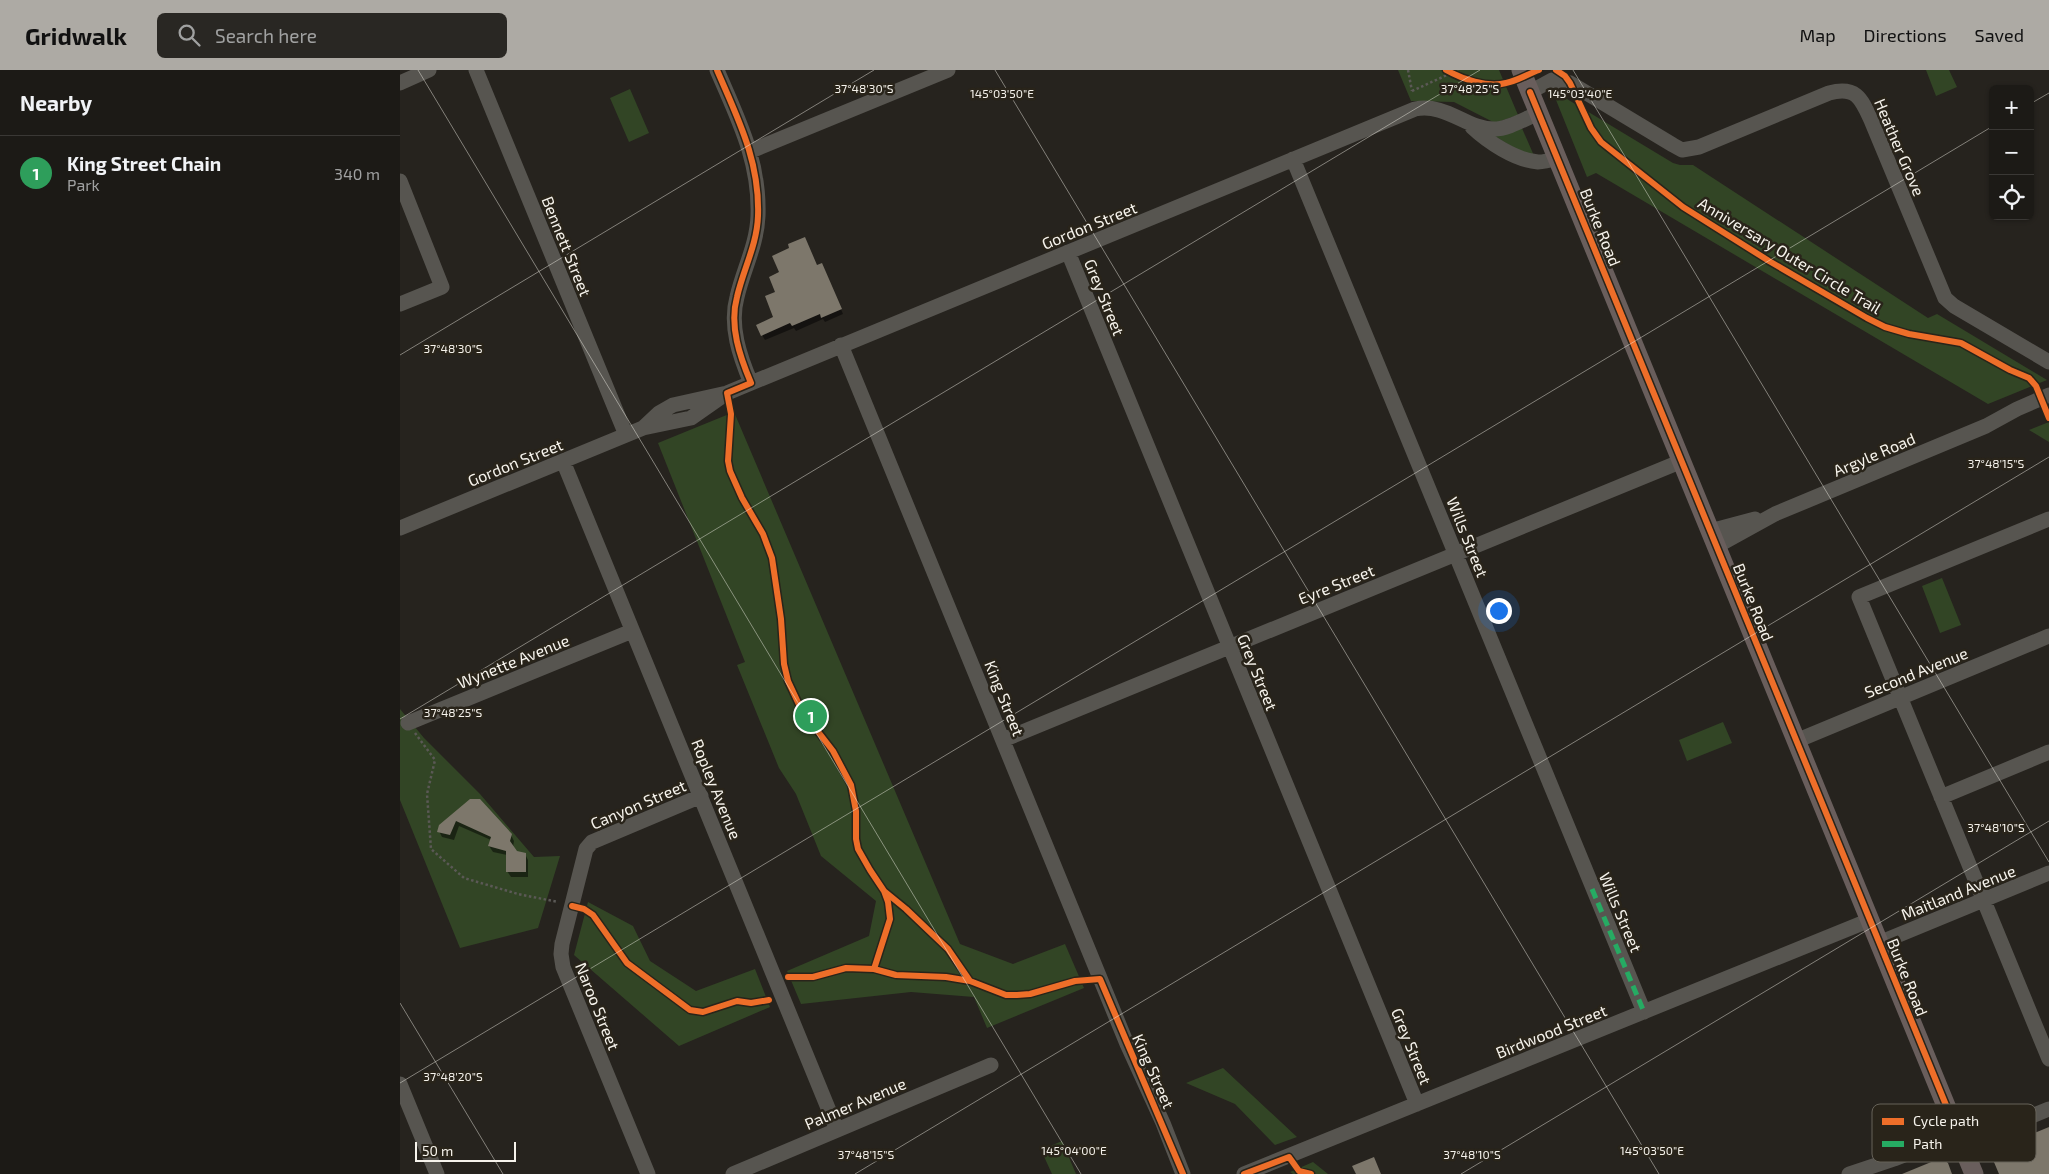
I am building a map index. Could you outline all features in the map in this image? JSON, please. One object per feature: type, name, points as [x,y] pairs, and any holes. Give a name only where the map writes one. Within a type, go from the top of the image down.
[{"type":"main road","name":"Burke Road","points":[[1521,70],[1946,1104]]},
{"type":"main road","name":"Burke Road","points":[[1969,1162],[1974,1174]]},
{"type":"street","points":[[400,83],[429,70]]},
{"type":"street","name":"Bennett Street","points":[[476,70],[626,435]]},
{"type":"street","points":[[717,70],[751,151],[757,179],[758,219],[752,250],[734,310],[740,356],[750,383]]},
{"type":"street","points":[[751,151],[948,70]]},
{"type":"street","name":"Heather Grove","points":[[1530,92],[1552,80],[1570,83],[1682,150],[1699,147],[1828,93],[1842,90],[1851,91],[1860,100],[1872,120],[1946,298],[1954,306],[2048,363]]},
{"type":"street","name":"Gordon Street","points":[[400,528],[643,428],[659,413],[673,405],[727,393],[1415,109],[1424,107],[1438,109],[1495,129],[1539,113]]},
{"type":"street","name":"Gordon Street","points":[[1465,120],[1480,134],[1520,158],[1538,162],[1557,158]]},
{"type":"street","name":"Wills Street","points":[[1293,159],[1644,1012]]},
{"type":"street","points":[[400,181],[442,286],[400,304]]},
{"type":"street","name":"Grey Street","points":[[1068,252],[1417,1104]]},
{"type":"street","name":"King Street","points":[[841,345],[1127,1044],[1163,1123],[1183,1174]]},
{"type":"street","name":"Argyle Road","points":[[1714,538],[1986,426],[2017,409],[2049,395]]},
{"type":"street","name":"Argyle Road","points":[[1986,426],[2020,417],[2049,406]]},
{"type":"street","name":"Ropley Avenue","points":[[563,461],[837,1130]]},
{"type":"street","name":"Eyre Street","points":[[1003,740],[1682,461]]},
{"type":"street","points":[[2049,519],[1859,596],[2049,1059]]},
{"type":"street","name":"Wynette Avenue","points":[[408,723],[632,631]]},
{"type":"street","name":"Second Avenue","points":[[1796,741],[2049,636]]},
{"type":"street","points":[[1941,797],[2049,752]]},
{"type":"street","name":"Canyon Street","points":[[589,845],[597,839],[701,796]]},
{"type":"street","name":"Naroo Street","points":[[589,845],[584,856],[562,944],[563,967],[648,1174]]},
{"type":"street","name":"Maitland Avenue","points":[[1879,943],[2049,873]]},
{"type":"street","name":"Birdwood Street","points":[[1244,1174],[1870,920]]},
{"type":"street","name":"Palmer Avenue","points":[[733,1174],[992,1065]]},
{"type":"street","points":[[400,1084],[437,1174]]},
{"type":"street","points":[[2036,1113],[2049,1109]]},
{"type":"street","points":[[1849,1174],[1866,1171],[1887,1162]]},
{"type":"path","points":[[1408,70],[1415,109]]},
{"type":"path","points":[[1446,70],[1457,73]]},
{"type":"path","points":[[1412,90],[1457,73]]},
{"type":"path","points":[[408,723],[435,760],[427,794],[431,849],[464,878],[518,894],[572,906]]},
{"type":"green space","points":[[1398,70],[1499,70],[1518,115],[1495,123],[1454,102],[1411,101]]},
{"type":"green space","points":[[1926,70],[1949,70],[1957,87],[1936,96]]},
{"type":"green space","points":[[630,89],[649,133],[629,142],[610,98]]},
{"type":"green space","points":[[1552,90],[1673,163],[1693,165],[1928,318],[1937,314],[2047,380],[1988,404],[1596,173],[1587,177]]},
{"type":"green space","points":[[1521,126],[1535,158],[1529,157],[1493,135]]},
{"type":"green space","points":[[734,412],[960,944],[1013,964],[1065,944],[1084,988],[987,1028],[974,997],[911,992],[801,1004],[787,971],[869,936],[876,901],[821,856],[796,794],[779,768],[737,665],[745,662],[658,443]]},
{"type":"green space","points":[[2049,422],[2049,442],[2029,430]]},
{"type":"green space","points":[[1942,578],[1961,625],[1940,633],[1922,586]]},
{"type":"green space","points":[[400,709],[424,738],[480,794],[534,857],[560,856],[538,928],[460,948],[400,800]]},
{"type":"green space","points":[[1723,722],[1732,743],[1687,761],[1679,740]]},
{"type":"green space","points":[[588,902],[633,926],[650,961],[696,991],[755,969],[770,1007],[679,1046],[574,955]]},
{"type":"green space","points":[[1223,1068],[1297,1137],[1275,1145],[1235,1104],[1186,1083]]},
{"type":"green space","points":[[1062,1141],[1076,1174],[1052,1174],[1041,1150]]},
{"type":"green space","points":[[1313,1162],[1328,1174],[1293,1174],[1290,1172]]},
{"type":"building","points":[[805,237],[817,265],[822,263],[842,309],[821,318],[820,314],[792,326],[790,323],[761,336],[756,325],[773,317],[765,296],[775,292],[769,277],[779,272],[772,256],[789,248],[788,244]]},
{"type":"building","points":[[470,799],[480,799],[512,834],[510,841],[517,851],[526,853],[526,872],[506,872],[506,851],[488,846],[491,837],[456,821],[450,835],[437,832],[439,825]]},
{"type":"building","points":[[2049,1127],[2049,1174],[1999,1174],[1994,1162],[2036,1162],[2036,1132]]},
{"type":"building","points":[[1374,1157],[1381,1174],[1356,1174],[1352,1166]]},
{"type":"building","points":[[1931,1162],[1947,1162],[1952,1174],[1902,1174]]},
{"type":"marked path","points":[[1592,889],[1644,1012]]},
{"type":"cycle path","points":[[717,70],[746,141],[758,196],[757,227],[737,297],[734,319],[737,341],[751,383],[727,393],[731,414],[728,461],[730,471],[742,498],[763,534],[772,558],[781,619],[784,664],[788,681],[802,711],[833,751],[851,785],[856,811],[858,849],[884,891],[948,949],[970,981],[1006,995],[1017,995],[1030,994],[1075,981],[1100,979],[1183,1174]]},
{"type":"cycle path","points":[[1446,70],[1459,77],[1491,84],[1510,82],[1539,70]]},
{"type":"cycle path","name":"Anniversary Outer Circle Trail","points":[[1556,70],[1565,76],[1570,83],[1591,128],[1601,142],[1683,207],[1769,261],[1885,327],[1909,334],[1961,343],[2010,370],[2029,378],[2036,386],[2049,418]]},
{"type":"cycle path","points":[[1530,92],[1946,1104]]},
{"type":"cycle path","points":[[788,977],[813,977],[846,968],[874,969],[890,919],[888,902],[884,891]]},
{"type":"cycle path","points":[[572,906],[584,909],[593,915],[627,963],[690,1010],[703,1012],[737,1001],[751,1003],[769,1000]]},
{"type":"cycle path","points":[[874,969],[896,975],[946,977],[970,981]]},
{"type":"cycle path","points":[[1244,1174],[1289,1157],[1299,1171],[1311,1174]]},
{"type":"place","name":"King Street Chain","points":[[811,716]]}]
